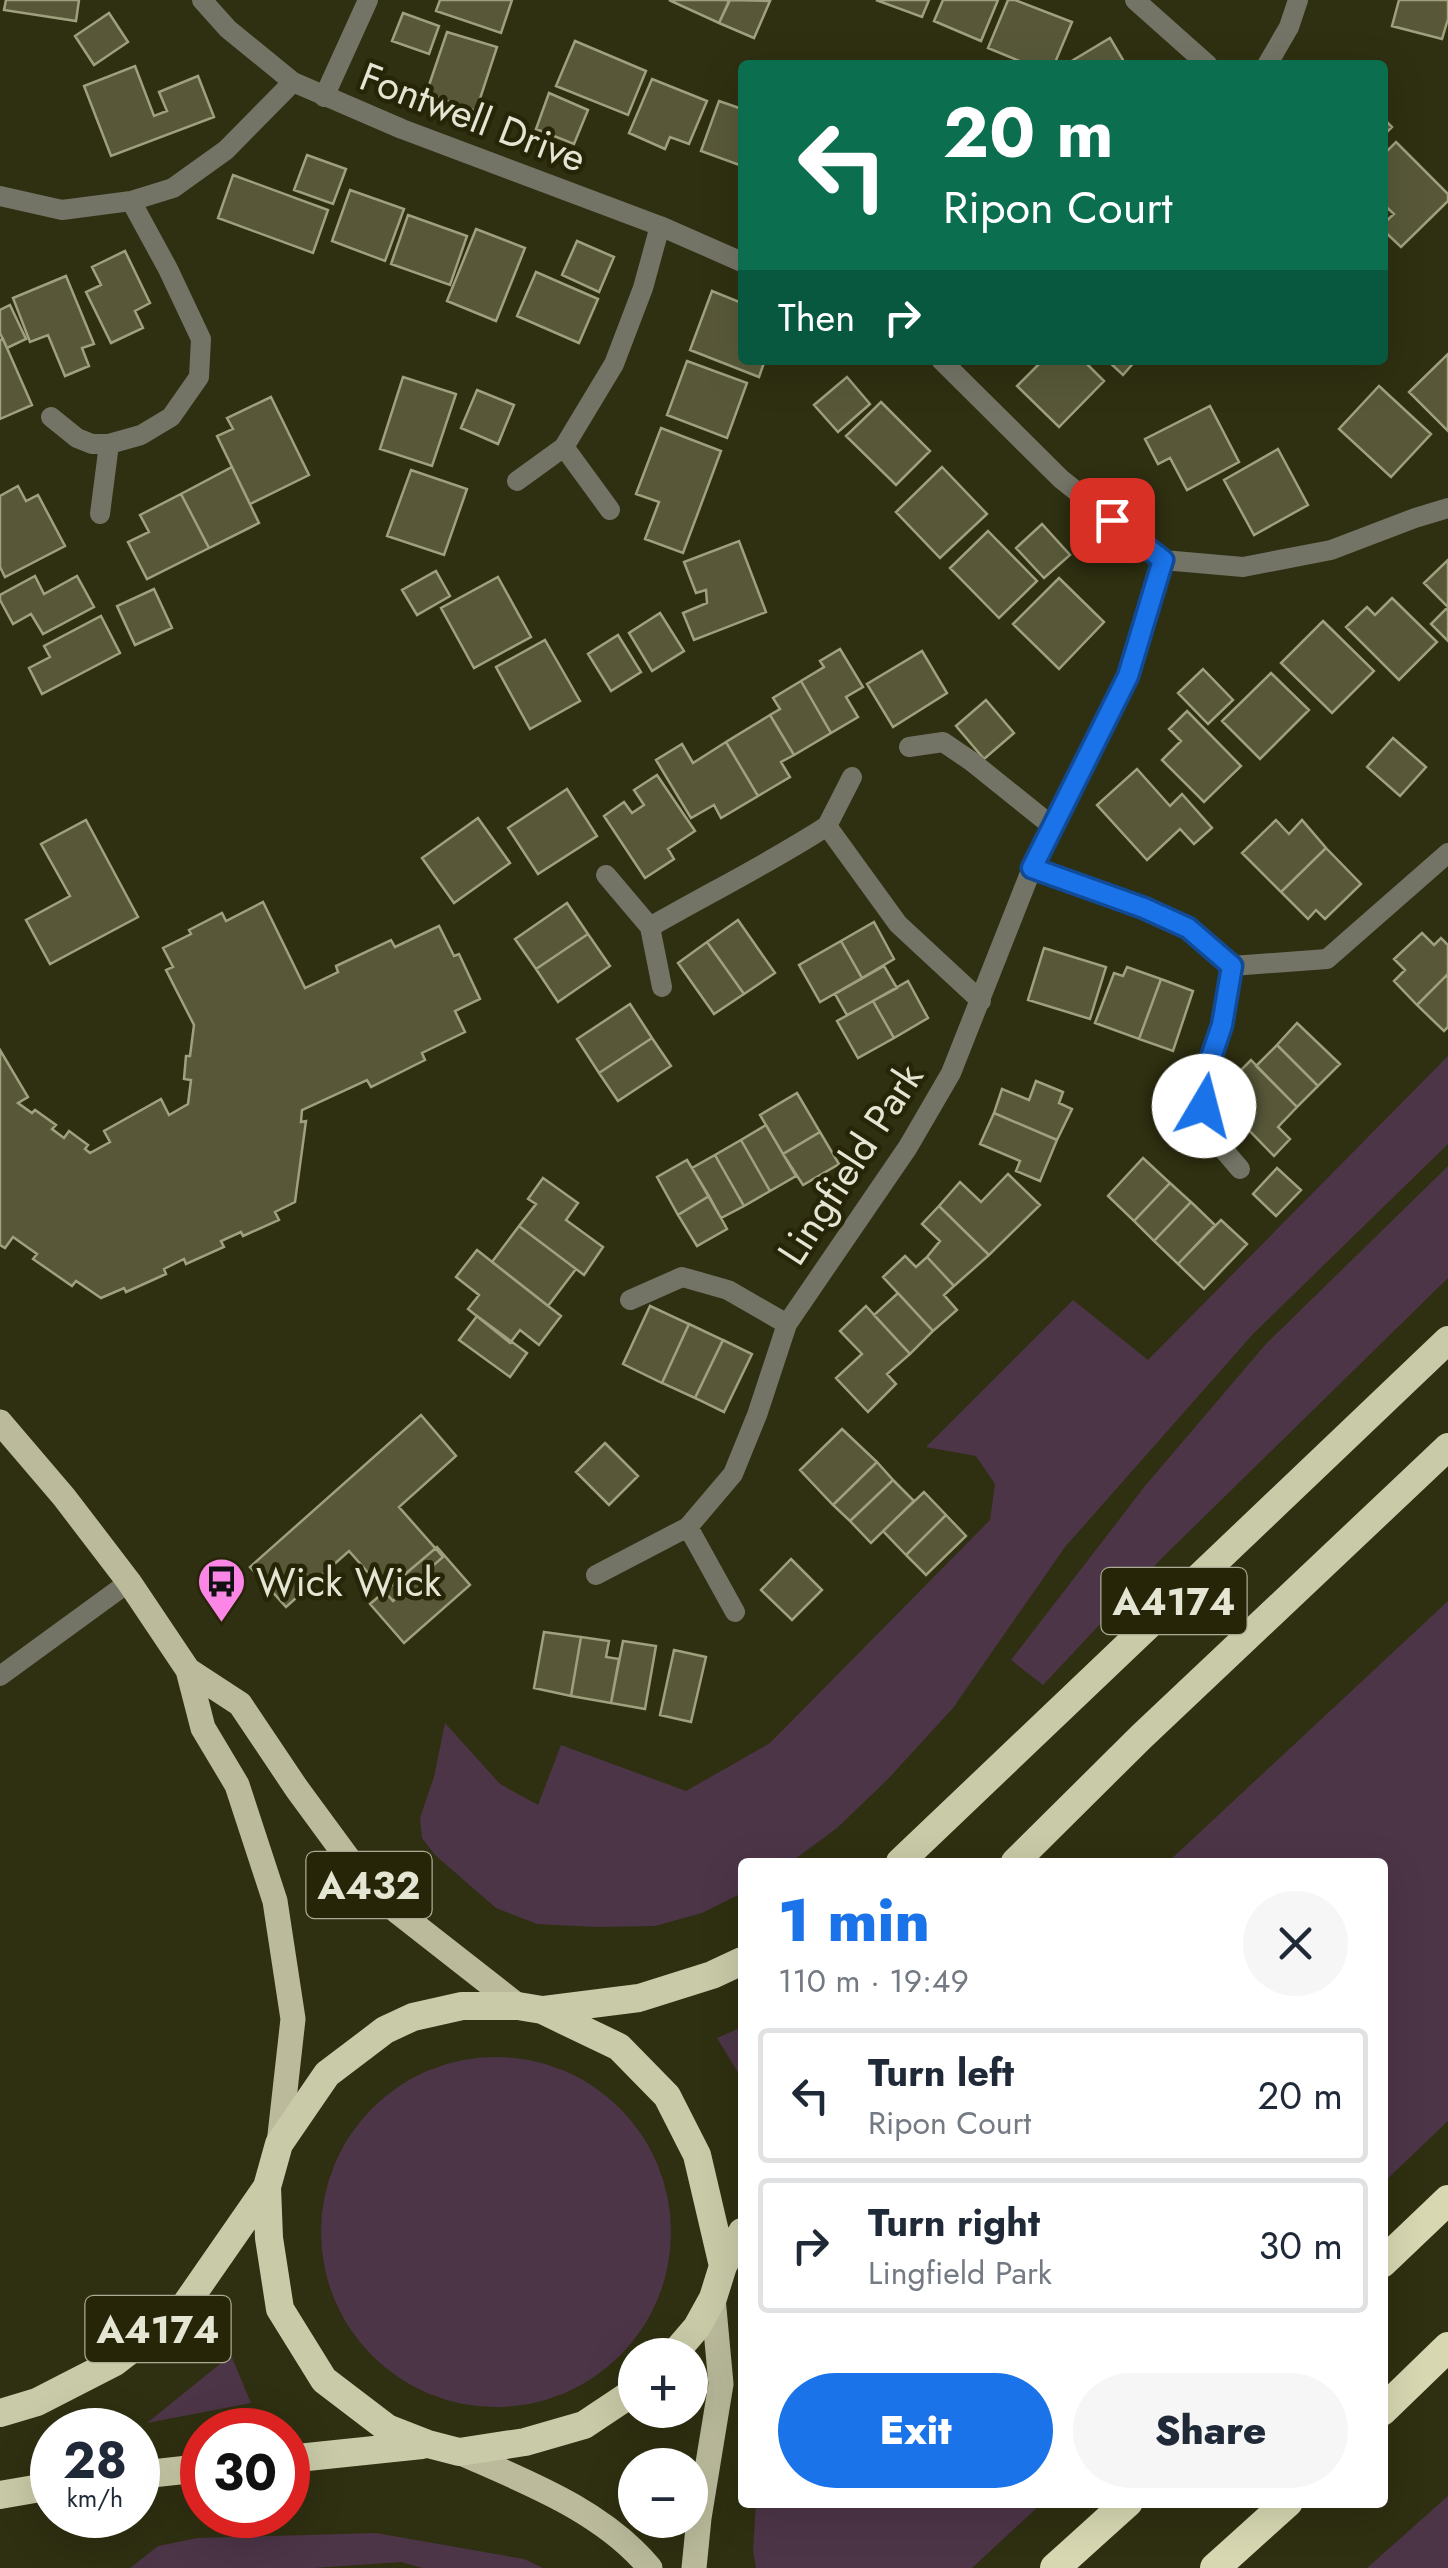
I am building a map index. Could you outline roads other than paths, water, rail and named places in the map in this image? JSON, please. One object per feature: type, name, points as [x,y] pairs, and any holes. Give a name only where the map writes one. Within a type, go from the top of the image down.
[{"type":"highway","name":"A4174","points":[[904,1858],[1448,1340]]},
{"type":"highway","name":"A4174","points":[[1018,1858],[1141,1736],[1448,1447]]},
{"type":"highway","points":[[618,2403],[584,2426],[526,2442],[459,2452],[387,2428],[324,2380],[280,2309],[269,2238],[267,2187],[279,2144],[327,2074],[385,2030],[413,2017],[462,2006],[530,2008],[639,1998],[712,1975],[738,1962]]},
{"type":"highway","points":[[530,2008],[620,2047],[667,2096],[696,2155],[723,2266]]},
{"type":"highway","name":"A4174","points":[[0,2414],[37,2402],[115,2362],[181,2312],[267,2187]]},
{"type":"highway","points":[[1388,2257],[1448,2200]]},
{"type":"highway","points":[[688,2338],[713,2298],[723,2266],[738,2239]]},
{"type":"highway","points":[[1388,2406],[1448,2347]]},
{"type":"highway","points":[[310,2457],[428,2444]]},
{"type":"highway","points":[[0,2495],[30,2490]]},
{"type":"highway","points":[[1055,2568],[1121,2508]]},
{"type":"highway","points":[[1215,2568],[1281,2508]]},
{"type":"main road","name":"A432","points":[[0,1422],[64,1497],[188,1670],[202,1728],[237,1785],[276,1901],[292,2020],[279,2144]]},
{"type":"main road","name":"A432","points":[[188,1670],[240,1704],[366,1883],[398,1912],[530,2008]]},
{"type":"main road","points":[[694,2568],[721,2384],[713,2298]]},
{"type":"main road","points":[[459,2452],[545,2490],[610,2529],[650,2568]]},
{"type":"street","name":"Fontwell Drive","points":[[202,0],[228,29],[293,82],[402,130],[660,226],[738,260]]},
{"type":"street","points":[[324,97],[368,0]]},
{"type":"street","points":[[1135,0],[1202,60]]},
{"type":"street","points":[[1270,60],[1289,27],[1298,0]]},
{"type":"street","points":[[0,196],[62,210],[131,200],[174,188],[226,150],[293,82]]},
{"type":"street","points":[[51,417],[92,444],[141,436],[171,418],[198,377],[201,339],[131,200]]},
{"type":"street","points":[[517,481],[564,447],[614,364],[643,288],[660,226]]},
{"type":"street","points":[[947,365],[1061,480],[1163,560],[1243,567],[1331,550],[1448,508]]},
{"type":"street","points":[[100,514],[109,444]]},
{"type":"street","points":[[564,447],[610,510]]},
{"type":"street","name":"Lingfield Park","points":[[596,1575],[688,1527],[733,1474],[787,1324],[908,1147],[951,1073],[1032,868],[1128,676],[1163,560]]},
{"type":"street","points":[[909,747],[944,742],[1052,826]]},
{"type":"street","points":[[650,926],[781,856],[828,826],[852,777]]},
{"type":"street","points":[[828,826],[898,924],[981,1002]]},
{"type":"street","points":[[1032,868],[1188,928],[1232,966],[1327,958],[1447,856]]},
{"type":"street","points":[[606,875],[650,926],[662,986]]},
{"type":"street","points":[[1232,966],[1222,1025],[1202,1084],[1206,1129],[1240,1169]]},
{"type":"street","points":[[630,1300],[682,1277],[728,1290],[787,1324]]},
{"type":"street","points":[[688,1527],[735,1612]]},
{"type":"street","points":[[0,1676],[128,1582]]},
{"type":"place","name":"Wick Wick","points":[[221,1624]]}]
